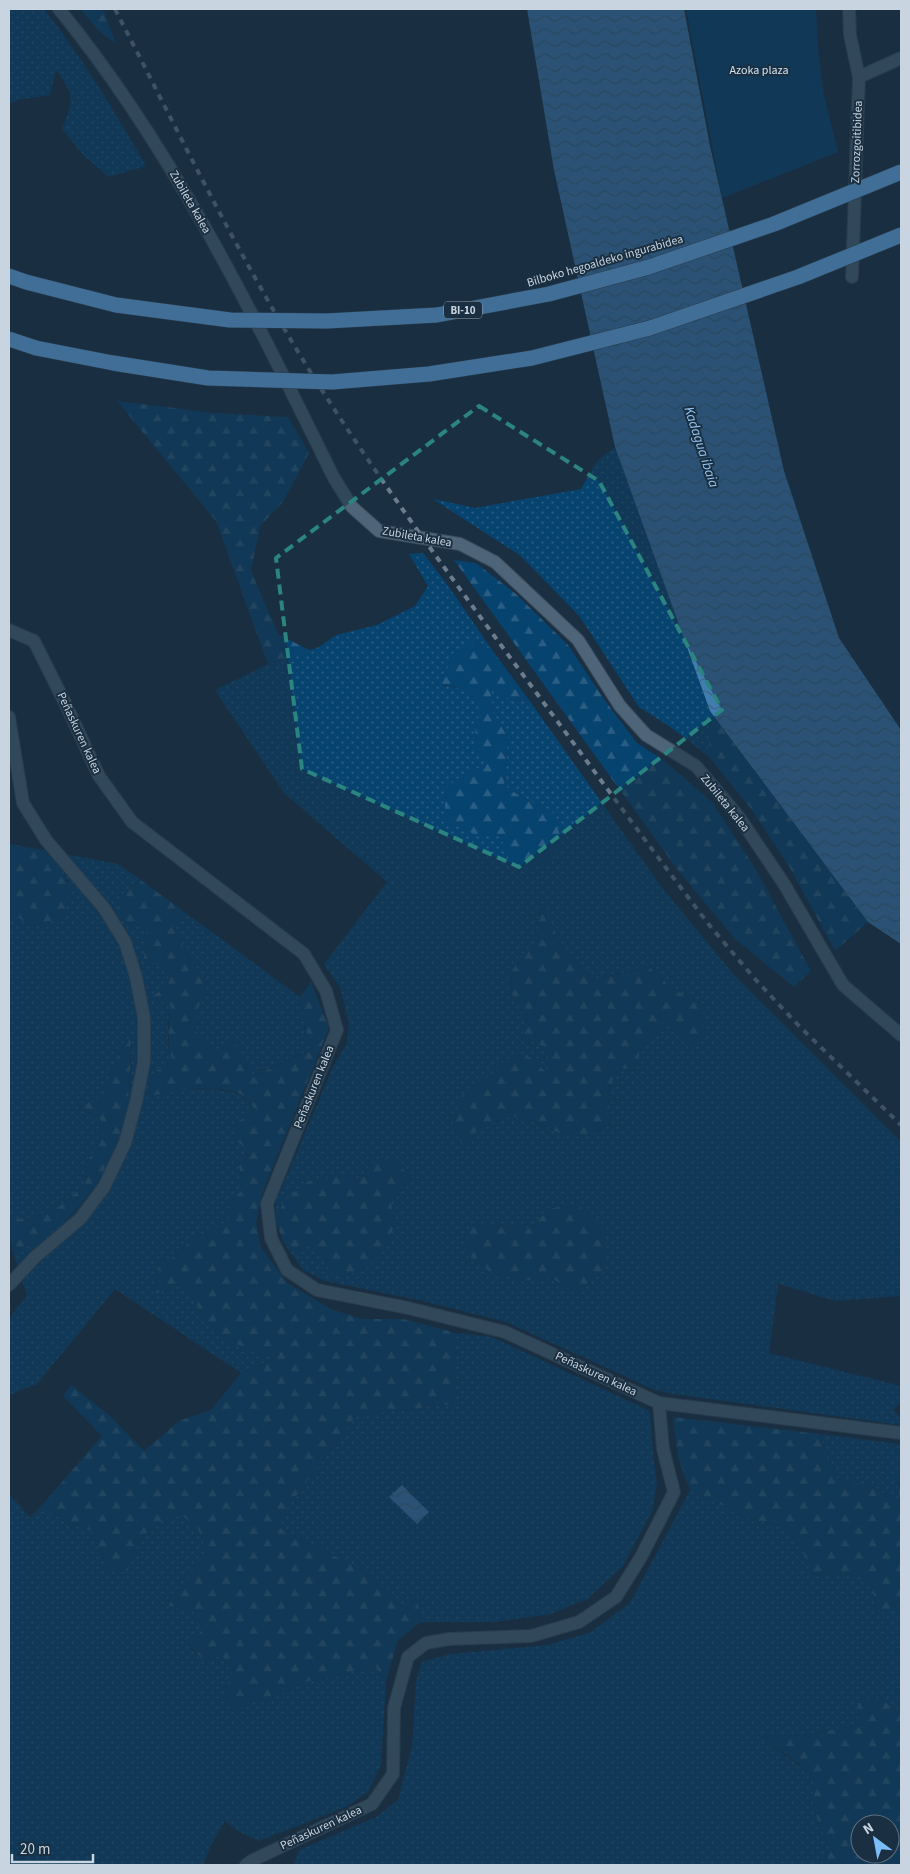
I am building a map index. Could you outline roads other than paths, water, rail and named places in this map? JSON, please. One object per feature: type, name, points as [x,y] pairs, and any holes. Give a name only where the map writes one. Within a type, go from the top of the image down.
[{"type":"highway","name":"Bilboko hegoaldeko ingurabidea","points":[[9,276],[116,305],[230,320],[327,321],[437,315],[549,294],[649,267],[774,224],[901,172]]},
{"type":"highway","points":[[9,340],[36,348],[113,364],[208,378],[332,382],[428,374],[532,358],[650,328],[798,277],[901,235]]},
{"type":"street","name":"Zubileta kalea","points":[[59,9],[94,52],[176,178],[216,247],[334,478],[352,507],[379,531],[460,544],[495,562],[578,640],[620,706],[646,735],[696,766],[739,817],[784,884],[843,984],[901,1036]]},
{"type":"street","name":"Zorrozgoitibidea","points":[[848,9],[850,35],[860,77],[852,277]]},
{"type":"street","points":[[860,77],[901,58]]},
{"type":"street","name":"Peñaskuren kalea","points":[[9,630],[34,642],[67,707],[98,776],[132,822],[304,954],[326,992],[337,1030],[267,1204],[271,1238],[287,1270],[317,1290],[408,1308],[505,1332],[659,1403],[901,1432]]},
{"type":"street","points":[[9,716],[23,803],[46,840],[104,908],[125,942],[136,977],[144,1018],[144,1062],[136,1102],[125,1143],[104,1187],[80,1219],[35,1257],[9,1285]]},
{"type":"street","name":"Peñaskuren kalea","points":[[251,1863],[372,1804],[393,1774],[394,1708],[408,1657],[426,1643],[449,1639],[531,1636],[579,1622],[616,1597],[641,1557],[674,1492],[663,1449],[659,1403]]},
{"type":"water","name":"Kadagua ibaia","points":[[527,9],[684,9],[710,146],[784,471],[839,638],[901,730],[901,944],[868,922],[710,711],[615,447],[554,170]]},
{"type":"water","points":[[402,1485],[429,1512],[417,1524],[389,1497]]},
{"type":"railway","points":[[115,9],[256,280],[331,405],[404,512],[710,926],[755,979],[799,1026],[901,1125]]},
{"type":"park label","name":"Azoka plaza","points":[[759,70]]}]
